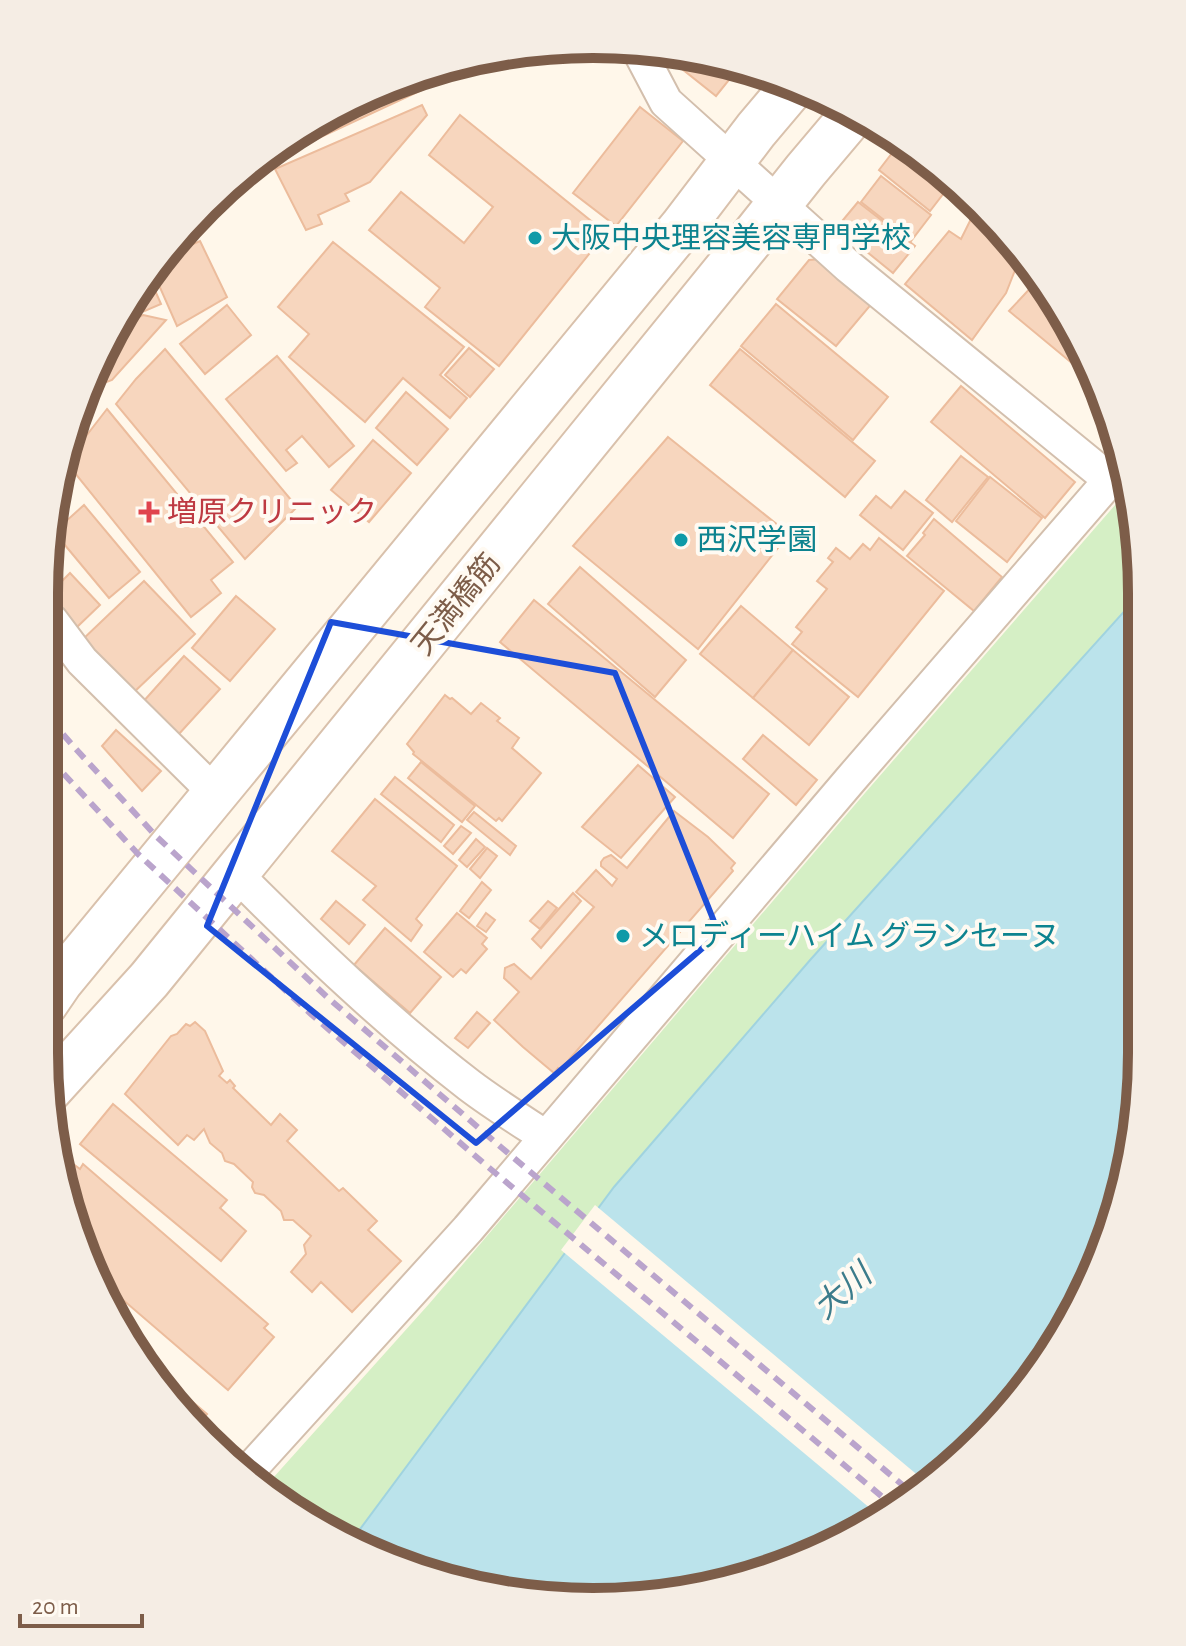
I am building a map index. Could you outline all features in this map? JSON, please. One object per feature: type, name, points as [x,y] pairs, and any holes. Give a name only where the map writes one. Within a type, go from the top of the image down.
[{"type":"street","points":[[253,1466],[468,1229],[1110,480],[848,266],[666,102],[644,61]]},
{"type":"street","points":[[58,985],[672,239],[786,94]]},
{"type":"street","name":"天満橋筋","points":[[58,1067],[149,980],[846,122]]},
{"type":"street","points":[[58,629],[82,661],[216,794]]},
{"type":"street","points":[[236,874],[343,978],[423,1047],[471,1086],[546,1137]]},
{"type":"highlighted area","points":[[331,622],[615,673],[719,934],[476,1143],[207,926]]},
{"type":"green space","points":[[1120,500],[1127,558],[1128,607],[811,959],[614,1187],[357,1533],[271,1480],[429,1304]]},
{"type":"water","name":"大川","points":[[1128,607],[1128,1053],[1118,1157],[1100,1225],[1073,1290],[1038,1350],[995,1406],[919,1477],[860,1516],[830,1533],[765,1560],[697,1578],[628,1587],[558,1587],[523,1583],[489,1578],[421,1560],[357,1533],[614,1187],[811,959]]},
{"type":"pier","points":[[595,1205],[919,1477],[871,1509],[561,1250]]},
{"type":"building","points":[[677,65],[732,76],[716,96]]},
{"type":"building","points":[[446,79],[294,149],[356,113]]},
{"type":"building","points":[[422,105],[427,115],[370,182],[345,194],[349,201],[318,215],[322,224],[306,230],[275,169]]},
{"type":"building","points":[[640,107],[683,141],[616,226],[573,193]]},
{"type":"building","name":"大阪中央理容美容専門学校","points":[[460,115],[606,233],[499,366],[425,307],[440,288],[369,230],[401,192],[464,243],[493,207],[429,155]]},
{"type":"building","points":[[894,151],[946,191],[930,211],[879,170]]},
{"type":"building","points":[[881,176],[931,215],[911,241],[861,202]]},
{"type":"building","points":[[858,202],[915,246],[893,273],[851,239],[856,234],[843,220]]},
{"type":"building","points":[[972,216],[1017,266],[1006,293],[972,340],[905,284],[949,231],[961,239]]},
{"type":"building","points":[[200,241],[227,297],[177,326],[158,283],[185,247]]},
{"type":"building","points":[[333,242],[464,347],[440,375],[467,398],[450,418],[403,378],[365,422],[289,357],[309,334],[278,307]]},
{"type":"building","points":[[821,259],[874,301],[836,346],[777,299],[809,260]]},
{"type":"building","points":[[1031,287],[1078,369],[1009,311]]},
{"type":"building","points":[[154,288],[161,304],[137,314]]},
{"type":"building","points":[[776,304],[888,397],[853,440],[741,346]]},
{"type":"building","points":[[227,305],[251,335],[205,374],[180,344]]},
{"type":"building","points":[[143,315],[166,320],[112,380],[101,384],[113,356],[133,320]]},
{"type":"building","points":[[469,348],[494,369],[470,397],[445,375]]},
{"type":"building","points":[[165,349],[297,507],[245,559],[116,404]]},
{"type":"building","points":[[740,349],[875,461],[845,497],[710,385]]},
{"type":"building","points":[[277,356],[354,446],[329,467],[302,436],[286,450],[297,463],[286,471],[226,399]]},
{"type":"building","points":[[961,386],[1075,482],[1045,518],[931,422]]},
{"type":"building","points":[[406,392],[448,429],[417,465],[376,428]]},
{"type":"building","name":"増原クリニック","points":[[107,409],[233,562],[211,580],[221,593],[191,617],[72,470],[79,445]]},
{"type":"building","name":"西沢学園","points":[[668,437],[789,534],[698,649],[573,546]]},
{"type":"building","points":[[373,440],[411,473],[369,522],[331,490]]},
{"type":"building","points":[[961,456],[988,477],[952,522],[926,500]]},
{"type":"building","points":[[990,477],[1042,518],[1007,562],[956,521]]},
{"type":"building","points":[[905,491],[933,513],[903,550],[860,515],[876,496],[891,508]]},
{"type":"building","points":[[84,505],[140,572],[109,598],[61,540],[63,524]]},
{"type":"building","points":[[934,519],[1002,577],[974,611],[907,556]]},
{"type":"building","points":[[879,538],[944,591],[858,697],[792,644],[802,632],[796,627],[827,589],[817,581],[833,562],[828,558],[836,548],[850,559],[863,544],[870,550]]},
{"type":"building","points":[[580,567],[686,660],[655,697],[548,604]]},
{"type":"building","points":[[70,573],[100,605],[76,628],[58,609],[58,585]]},
{"type":"building","points":[[144,581],[195,634],[132,694],[82,640]]},
{"type":"building","points":[[236,596],[275,629],[230,681],[192,648]]},
{"type":"building","points":[[534,600],[769,794],[733,838],[500,642]]},
{"type":"building","points":[[741,606],[793,650],[753,698],[700,654]]},
{"type":"building","points":[[58,646],[67,659],[58,668]]},
{"type":"building","points":[[793,650],[849,697],[809,745],[753,698]]},
{"type":"building","points":[[184,656],[220,689],[178,735],[142,703]]},
{"type":"building","points":[[445,695],[471,714],[481,703],[500,718],[497,721],[519,738],[512,748],[541,773],[502,821],[499,818],[496,821],[413,754],[407,744]]},
{"type":"building","points":[[116,730],[161,771],[142,791],[102,746]]},
{"type":"building","points":[[763,735],[817,780],[796,805],[743,759]]},
{"type":"building","points":[[421,762],[475,806],[462,822],[408,778]]},
{"type":"building","points":[[638,765],[675,797],[621,858],[582,827]]},
{"type":"building","points":[[395,777],[454,825],[441,842],[381,794]]},
{"type":"building","points":[[375,799],[457,866],[416,919],[422,925],[411,941],[363,900],[376,886],[332,851]]},
{"type":"building","name":"メロディーハイム グランセーヌ","points":[[674,811],[735,863],[731,868],[733,871],[560,1070],[558,1068],[554,1073],[494,1020],[519,992],[504,978],[505,968],[514,964],[531,979],[594,907],[576,892],[596,870],[612,886],[617,879],[601,866],[604,858],[611,855],[627,868]]},
{"type":"building","points":[[474,812],[516,846],[510,855],[467,820]]},
{"type":"building","points":[[461,826],[471,833],[453,854],[444,846]]},
{"type":"building","points":[[476,839],[485,847],[467,867],[459,860]]},
{"type":"building","points":[[487,848],[497,856],[480,878],[470,869]]},
{"type":"building","points":[[482,882],[491,890],[469,918],[460,911]]},
{"type":"building","points":[[573,893],[581,901],[541,948],[532,939]]},
{"type":"building","points":[[336,901],[365,925],[349,944],[321,919]]},
{"type":"building","points":[[548,901],[557,908],[540,929],[530,921]]},
{"type":"building","points":[[457,913],[487,938],[482,944],[487,949],[466,973],[461,969],[453,977],[424,952]]},
{"type":"building","points":[[486,913],[495,920],[486,932],[477,926]]},
{"type":"building","points":[[385,928],[441,977],[410,1013],[354,965]]},
{"type":"building","points":[[477,1012],[490,1023],[468,1048],[455,1038]]},
{"type":"building","points":[[195,1022],[205,1031],[223,1071],[219,1076],[227,1083],[230,1080],[235,1086],[233,1088],[271,1125],[280,1114],[297,1130],[287,1141],[339,1191],[343,1188],[377,1221],[368,1230],[401,1261],[352,1312],[321,1282],[312,1292],[291,1272],[306,1254],[304,1245],[311,1236],[293,1220],[284,1220],[281,1211],[264,1195],[255,1193],[253,1182],[234,1164],[225,1161],[222,1153],[210,1143],[204,1129],[194,1140],[187,1135],[178,1145],[125,1094],[171,1036],[186,1024],[190,1026]]},
{"type":"building","points":[[113,1104],[227,1200],[220,1208],[246,1231],[221,1261],[80,1144]]},
{"type":"building","points":[[69,1161],[80,1169],[83,1164],[268,1324],[264,1328],[274,1337],[228,1390],[114,1293],[86,1225]]},
{"type":"building","points":[[176,1388],[207,1414],[203,1418]]},
{"type":"railway","points":[[58,728],[156,836],[327,997],[905,1487]]},
{"type":"railway","points":[[58,768],[138,854],[312,1015],[886,1500]]},
{"type":"place","name":"大阪中央理容美容専門学校","points":[[535,238]]},
{"type":"place","name":"増原クリニック","points":[[149,512]]},
{"type":"place","name":"西沢学園","points":[[681,540]]},
{"type":"place","name":"メロディーハイム グランセーヌ","points":[[623,936]]}]
